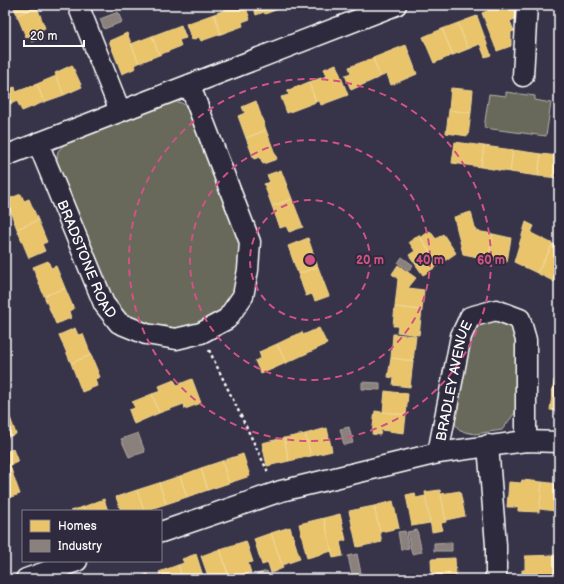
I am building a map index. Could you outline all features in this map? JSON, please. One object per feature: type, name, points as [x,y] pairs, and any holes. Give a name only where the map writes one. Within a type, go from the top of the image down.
[{"type":"street","points":[[78,5],[120,111]]},
{"type":"street","points":[[522,76],[527,5]]},
{"type":"street","points":[[5,156],[120,111],[190,86],[394,6]]},
{"type":"street","name":"BRADSTONE ROAD","points":[[38,143],[104,304],[119,323],[146,334],[176,338],[201,333],[227,319],[243,296],[248,270],[250,242],[190,86]]},
{"type":"street","name":"BRADLEY AVENUE","points":[[438,452],[461,336],[470,317],[496,310],[520,319],[526,340],[526,441]]},
{"type":"street","name":"BRADLEY AVENUE","points":[[162,532],[277,492],[438,452],[526,441],[559,442]]},
{"type":"street","points":[[488,445],[496,545],[496,579]]},
{"type":"street","points":[[26,579],[75,562]]},
{"type":"path","points":[[201,333],[277,492]]},
{"type":"green space","points":[[506,92],[535,96],[535,100],[551,103],[546,136],[484,128],[489,94],[506,96]]},
{"type":"green space","points":[[172,101],[182,103],[190,111],[240,244],[234,291],[220,311],[198,324],[176,328],[149,324],[125,314],[113,299],[56,164],[58,151],[68,140]]},
{"type":"green space","points":[[495,319],[513,326],[517,341],[517,410],[502,430],[475,434],[460,431],[453,421],[469,339],[476,324]]},
{"type":"building: Homes","points":[[13,5],[36,5],[37,7],[17,15]]},
{"type":"building: Homes","points":[[112,5],[127,5],[114,10]]},
{"type":"building: Homes","points":[[238,5],[245,5],[250,19],[242,22],[243,26],[221,34],[214,14]]},
{"type":"building: Homes","points":[[253,5],[286,6],[265,14],[264,12],[256,15]]},
{"type":"building: Homes","points":[[502,5],[516,5],[520,17],[510,21],[514,31],[511,32],[511,46],[497,51],[482,13]]},
{"type":"building: Homes","points":[[37,7],[45,28],[41,30],[43,37],[32,42],[29,36],[26,37],[17,15]]},
{"type":"building: Homes","points":[[214,14],[221,34],[201,41],[199,37],[192,40],[186,24]]},
{"type":"building: Homes","points":[[477,16],[491,55],[485,57],[480,44],[468,49],[458,23]]},
{"type":"building: Homes","points":[[458,23],[468,49],[453,55],[442,29]]},
{"type":"building: Homes","points":[[181,25],[186,38],[179,40],[181,46],[159,55],[152,36]]},
{"type":"building: Homes","points":[[442,29],[453,55],[434,63],[423,37]]},
{"type":"building: Homes","points":[[127,33],[139,63],[135,65],[136,68],[122,74],[109,41]]},
{"type":"building: Homes","points":[[152,36],[159,55],[139,63],[131,44]]},
{"type":"building: Homes","points":[[406,45],[417,74],[391,85],[387,74],[380,77],[373,58]]},
{"type":"building: Homes","points":[[373,58],[380,77],[351,90],[345,75],[351,73],[349,67]]},
{"type":"building: Homes","points":[[336,64],[348,95],[321,105],[319,100],[316,102],[309,82],[327,76],[324,69]]},
{"type":"building: Homes","points":[[72,65],[82,87],[64,95],[55,73]]},
{"type":"building: Homes","points":[[56,76],[64,95],[44,102],[37,84]]},
{"type":"building: Homes","points":[[309,82],[316,102],[287,113],[281,97],[289,95],[287,91]]},
{"type":"building: Homes","points":[[37,84],[44,102],[22,111],[17,101],[11,104],[6,90],[15,87],[16,92]]},
{"type":"building: Homes","points":[[451,88],[473,90],[471,113],[449,110]]},
{"type":"building: Homes","points":[[5,101],[9,112],[5,113]]},
{"type":"building: Homes","points":[[256,101],[266,130],[246,138],[238,116],[245,113],[242,107]]},
{"type":"building: Homes","points":[[449,110],[471,113],[468,136],[446,133]]},
{"type":"building: Homes","points":[[266,130],[277,159],[263,164],[260,157],[254,159],[246,138]]},
{"type":"building: Homes","points":[[455,142],[484,146],[481,167],[452,163]]},
{"type":"building: Homes","points":[[484,146],[513,150],[510,172],[481,167]]},
{"type":"building: Homes","points":[[513,150],[541,154],[538,176],[510,172]]},
{"type":"building: Homes","points":[[541,154],[559,156],[559,178],[538,176]]},
{"type":"building: Homes","points":[[281,170],[292,199],[272,206],[264,184],[270,182],[267,175]]},
{"type":"building: Homes","points":[[21,194],[24,201],[29,199],[38,220],[17,229],[6,200]]},
{"type":"building: Homes","points":[[292,199],[303,227],[289,232],[286,226],[280,228],[272,206]]},
{"type":"building: Homes","points":[[471,212],[476,231],[493,234],[488,259],[463,254],[454,217]]},
{"type":"building: Homes","points":[[38,220],[47,242],[42,244],[45,251],[29,258],[17,229]]},
{"type":"building: Homes","points":[[526,222],[534,226],[531,233],[553,244],[537,273],[514,262]]},
{"type":"building: Homes","points":[[430,231],[436,239],[443,234],[456,253],[439,265],[420,238]]},
{"type":"building: Homes","points":[[493,234],[511,238],[507,262],[488,259]]},
{"type":"building: Homes","points":[[419,235],[439,265],[423,275],[409,255],[415,251],[409,242]]},
{"type":"building: Homes","points":[[308,238],[318,267],[298,274],[288,246]]},
{"type":"building: Homes","points":[[553,244],[559,246],[559,284],[537,273]]},
{"type":"building: Homes","points":[[48,261],[51,268],[56,266],[65,288],[44,296],[33,267]]},
{"type":"building: Homes","points":[[398,265],[416,278],[408,288],[424,290],[422,310],[395,307],[398,279],[392,274]]},
{"type":"building: Homes","points":[[318,267],[329,296],[315,301],[312,294],[306,296],[298,274]]},
{"type":"building: Homes","points":[[65,288],[74,309],[69,311],[71,318],[56,324],[44,296]]},
{"type":"building: Homes","points":[[395,307],[422,310],[419,335],[397,332],[398,326],[393,326]]},
{"type":"building: Homes","points":[[75,328],[78,335],[83,334],[91,355],[71,363],[59,335]]},
{"type":"building: Homes","points":[[319,328],[327,344],[286,363],[277,344],[302,332],[303,335]]},
{"type":"building: Homes","points":[[393,334],[416,336],[413,361],[391,358]]},
{"type":"building: Homes","points":[[277,344],[286,363],[261,374],[255,361],[261,358],[259,352]]},
{"type":"building: Homes","points":[[91,355],[100,377],[95,379],[97,386],[82,392],[71,363]]},
{"type":"building: Homes","points":[[391,358],[413,361],[410,387],[393,385],[394,378],[388,377]]},
{"type":"building: Homes","points":[[192,379],[201,403],[185,409],[184,404],[159,413],[152,394],[161,391],[159,386],[174,380],[177,385]]},
{"type":"building: Homes","points":[[554,380],[559,380],[559,411],[550,410]]},
{"type":"building: Homes","points":[[385,391],[408,394],[406,415],[383,412]]},
{"type":"building: Homes","points":[[152,394],[159,413],[134,424],[129,410],[135,408],[132,402]]},
{"type":"building: Homes","points":[[7,409],[16,434],[5,438],[5,410]]},
{"type":"building: Homes","points":[[375,411],[406,415],[404,433],[381,430],[380,435],[372,434]]},
{"type":"building: Homes","points":[[327,428],[332,451],[311,456],[305,434]]},
{"type":"building: Homes","points":[[305,434],[311,456],[289,461],[284,438]]},
{"type":"building: Homes","points":[[284,438],[289,461],[267,466],[262,443]]},
{"type":"building: Homes","points":[[13,449],[18,462],[10,465],[13,475],[5,478],[5,452]]},
{"type":"building: Homes","points":[[243,454],[250,476],[229,483],[222,461]]},
{"type":"building: Homes","points":[[222,461],[229,483],[208,490],[201,468]]},
{"type":"building: Homes","points":[[201,468],[208,490],[187,497],[180,476]]},
{"type":"building: Homes","points":[[13,475],[20,494],[5,499],[5,478]]},
{"type":"building: Homes","points":[[180,476],[187,497],[166,504],[159,483]]},
{"type":"building: Homes","points":[[522,480],[542,482],[539,512],[518,511],[518,507],[507,507],[509,482],[521,483]]},
{"type":"building: Homes","points":[[542,482],[559,484],[559,504],[557,504],[556,511],[540,509]]},
{"type":"building: Homes","points":[[159,483],[166,504],[144,510],[137,490]]},
{"type":"building: Homes","points":[[137,490],[144,510],[121,510],[116,497]]},
{"type":"building: Homes","points":[[440,490],[446,522],[441,523],[443,530],[432,532],[425,492]]},
{"type":"building: Homes","points":[[460,491],[465,516],[446,520],[441,494]]},
{"type":"building: Homes","points":[[415,493],[416,498],[425,496],[430,523],[412,526],[406,495]]},
{"type":"building: Homes","points":[[104,499],[108,510],[84,510],[83,507]]},
{"type":"building: Homes","points":[[393,501],[399,528],[380,532],[374,506]]},
{"type":"building: Homes","points":[[374,506],[382,542],[357,547],[349,511]]},
{"type":"building: Homes","points":[[83,507],[84,510],[73,510]]},
{"type":"building: Homes","points":[[340,514],[346,540],[340,542],[343,556],[333,558],[324,518]]},
{"type":"building: Homes","points":[[324,518],[332,551],[307,558],[299,524]]},
{"type":"building: Homes","points":[[290,527],[300,559],[282,565],[271,533]]},
{"type":"building: Homes","points":[[271,533],[283,568],[271,573],[268,563],[262,565],[254,539]]},
{"type":"building: Homes","points":[[246,541],[253,562],[248,563],[251,573],[229,579],[220,549]]},
{"type":"building: Homes","points":[[220,549],[228,573],[209,579],[201,556]]},
{"type":"building: Homes","points":[[196,554],[204,579],[183,579],[178,565],[184,563],[182,559]]},
{"type":"building: Homes","points":[[559,555],[559,579],[522,579],[522,570],[525,570],[525,556]]},
{"type":"building: Homes","points":[[455,558],[456,578],[432,579],[431,559]]},
{"type":"building: Homes","points":[[178,565],[183,579],[162,579],[159,572]]},
{"type":"building: Homes","points":[[148,574],[150,579],[133,579]]},
{"type":"building: Industry","points":[[118,12],[122,22],[104,29],[100,19]]},
{"type":"building: Industry","points":[[402,257],[413,265],[409,271],[398,263]]},
{"type":"building: Industry","points":[[362,382],[380,383],[380,390],[362,389]]},
{"type":"building: Industry","points":[[349,427],[353,443],[344,445],[340,429]]},
{"type":"building: Industry","points":[[138,433],[145,452],[129,457],[121,439]]},
{"type":"building: Industry","points":[[417,530],[422,552],[412,554],[407,532]]},
{"type":"building: Industry","points":[[405,531],[409,548],[401,550],[398,532]]},
{"type":"building: Industry","points":[[452,542],[452,551],[434,551],[434,543]]},
{"type":"building: Industry","points":[[357,554],[361,573],[352,575],[348,556]]},
{"type":"building: Industry","points":[[267,571],[269,579],[258,579],[257,574]]}]
